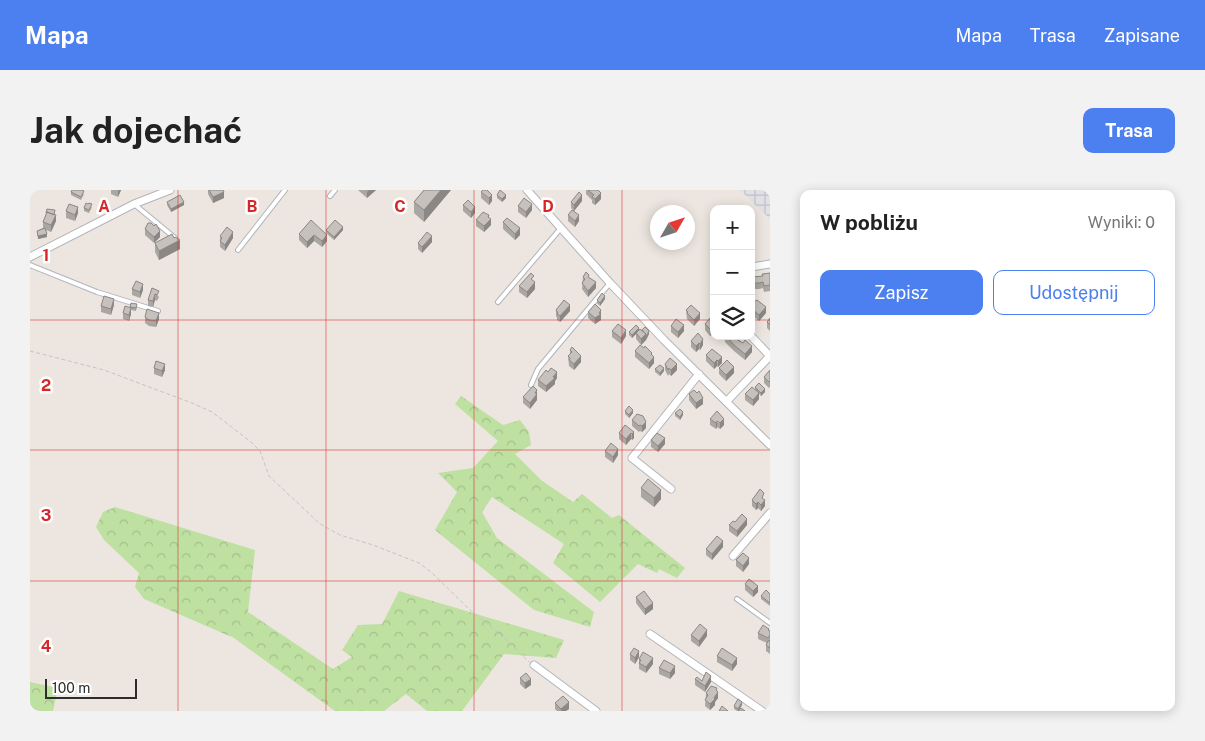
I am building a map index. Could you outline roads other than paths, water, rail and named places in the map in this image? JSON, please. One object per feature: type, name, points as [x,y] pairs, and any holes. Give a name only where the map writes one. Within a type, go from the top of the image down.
[{"type":"street","points":[[30,256],[134,204],[170,190]]},
{"type":"street","points":[[527,190],[664,340],[770,445]]},
{"type":"street","points":[[755,266],[770,264]]},
{"type":"street","points":[[727,401],[770,356],[755,340]]},
{"type":"street","points":[[671,489],[632,458],[699,374]]},
{"type":"street","points":[[733,556],[770,513]]},
{"type":"street","points":[[650,634],[762,711]]},
{"type":"street","points":[[534,665],[596,711]]},
{"type":"lane","points":[[238,250],[285,190]]},
{"type":"lane","points":[[330,196],[335,190]]},
{"type":"lane","points":[[134,204],[174,238]]},
{"type":"lane","points":[[498,302],[562,228]]},
{"type":"lane","points":[[30,265],[96,292],[158,311]]},
{"type":"lane","points":[[531,385],[538,369],[610,283]]},
{"type":"lane","points":[[736,599],[770,623]]}]
